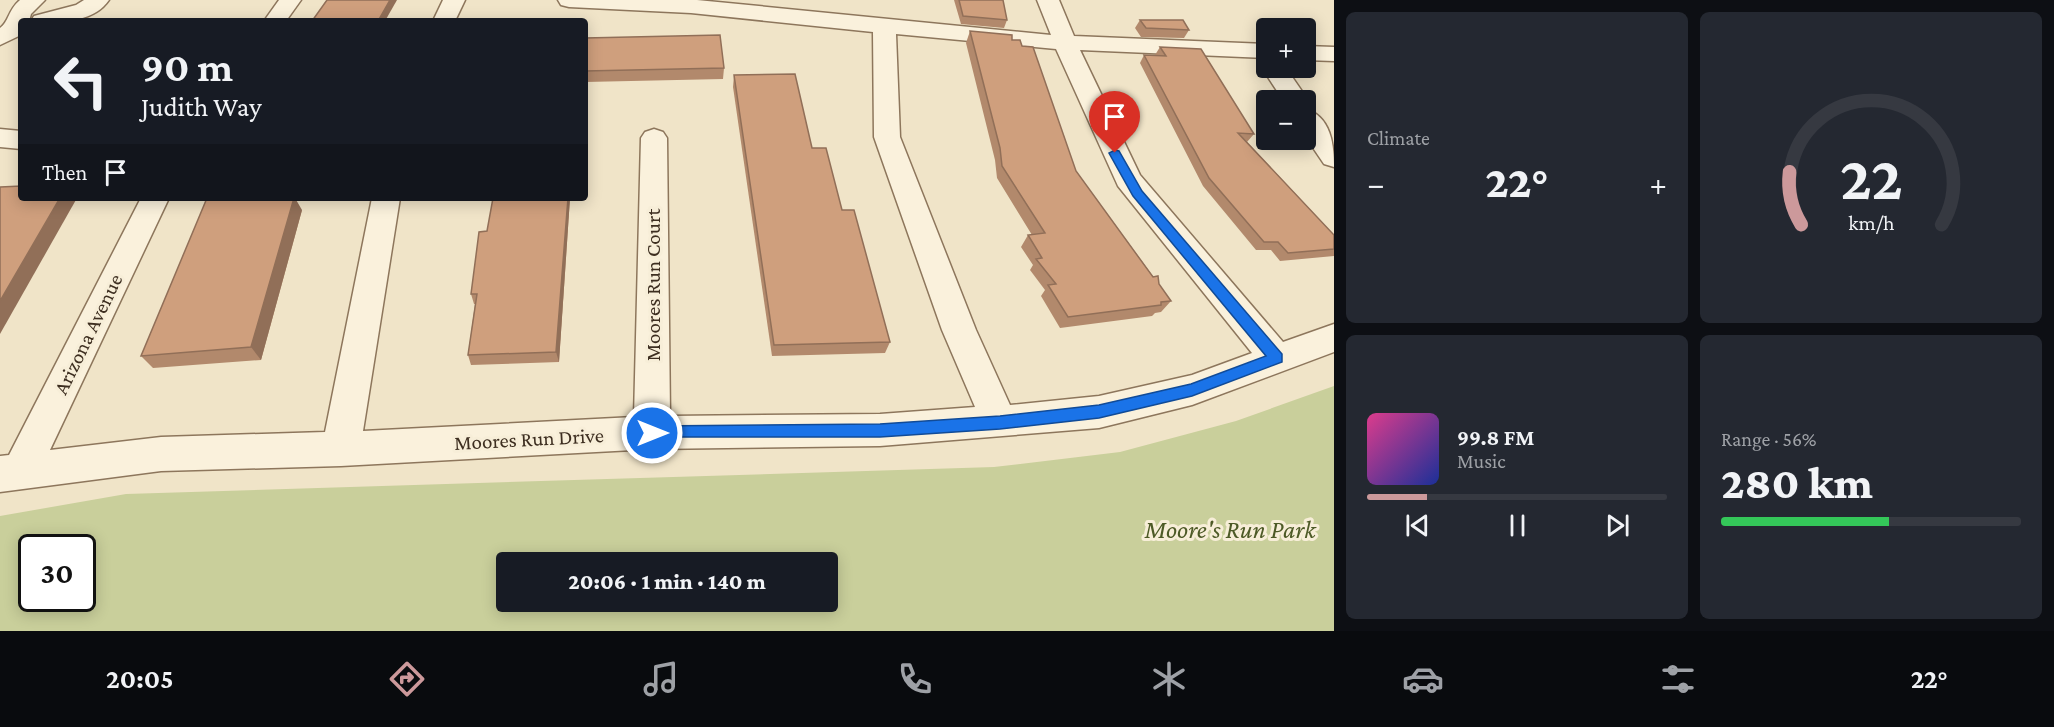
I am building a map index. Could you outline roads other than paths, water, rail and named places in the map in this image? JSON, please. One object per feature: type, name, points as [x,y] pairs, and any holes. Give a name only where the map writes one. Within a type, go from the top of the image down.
[{"type":"street","points":[[12,31],[20,11],[34,0]]},
{"type":"street","points":[[53,18],[84,10],[98,0]]},
{"type":"street","points":[[277,18],[290,0]]},
{"type":"street","points":[[445,18],[454,0]]},
{"type":"street","points":[[569,0],[691,6],[1065,44],[1256,55]]},
{"type":"street","points":[[1048,0],[1065,44],[1128,179],[1276,358]]},
{"type":"street","points":[[884,26],[887,137],[950,309],[1000,422]]},
{"type":"street","points":[[1316,53],[1334,54]]},
{"type":"street","points":[[1316,133],[1334,158]]},
{"type":"street","points":[[0,138],[18,140]]},
{"type":"street","name":"Moores Run Court","points":[[652,433],[654,138]]},
{"type":"street","name":"Arizona Avenue","points":[[10,472],[153,201]]},
{"type":"street","points":[[341,449],[385,201]]},
{"type":"street","name":"Moores Run Drive","points":[[10,472],[162,454],[341,449],[652,433],[880,430],[1000,422],[1099,412],[1192,390],[1334,338]]},
{"type":"park label","name":"Moore's Run Park","points":[[1230,529]]}]
